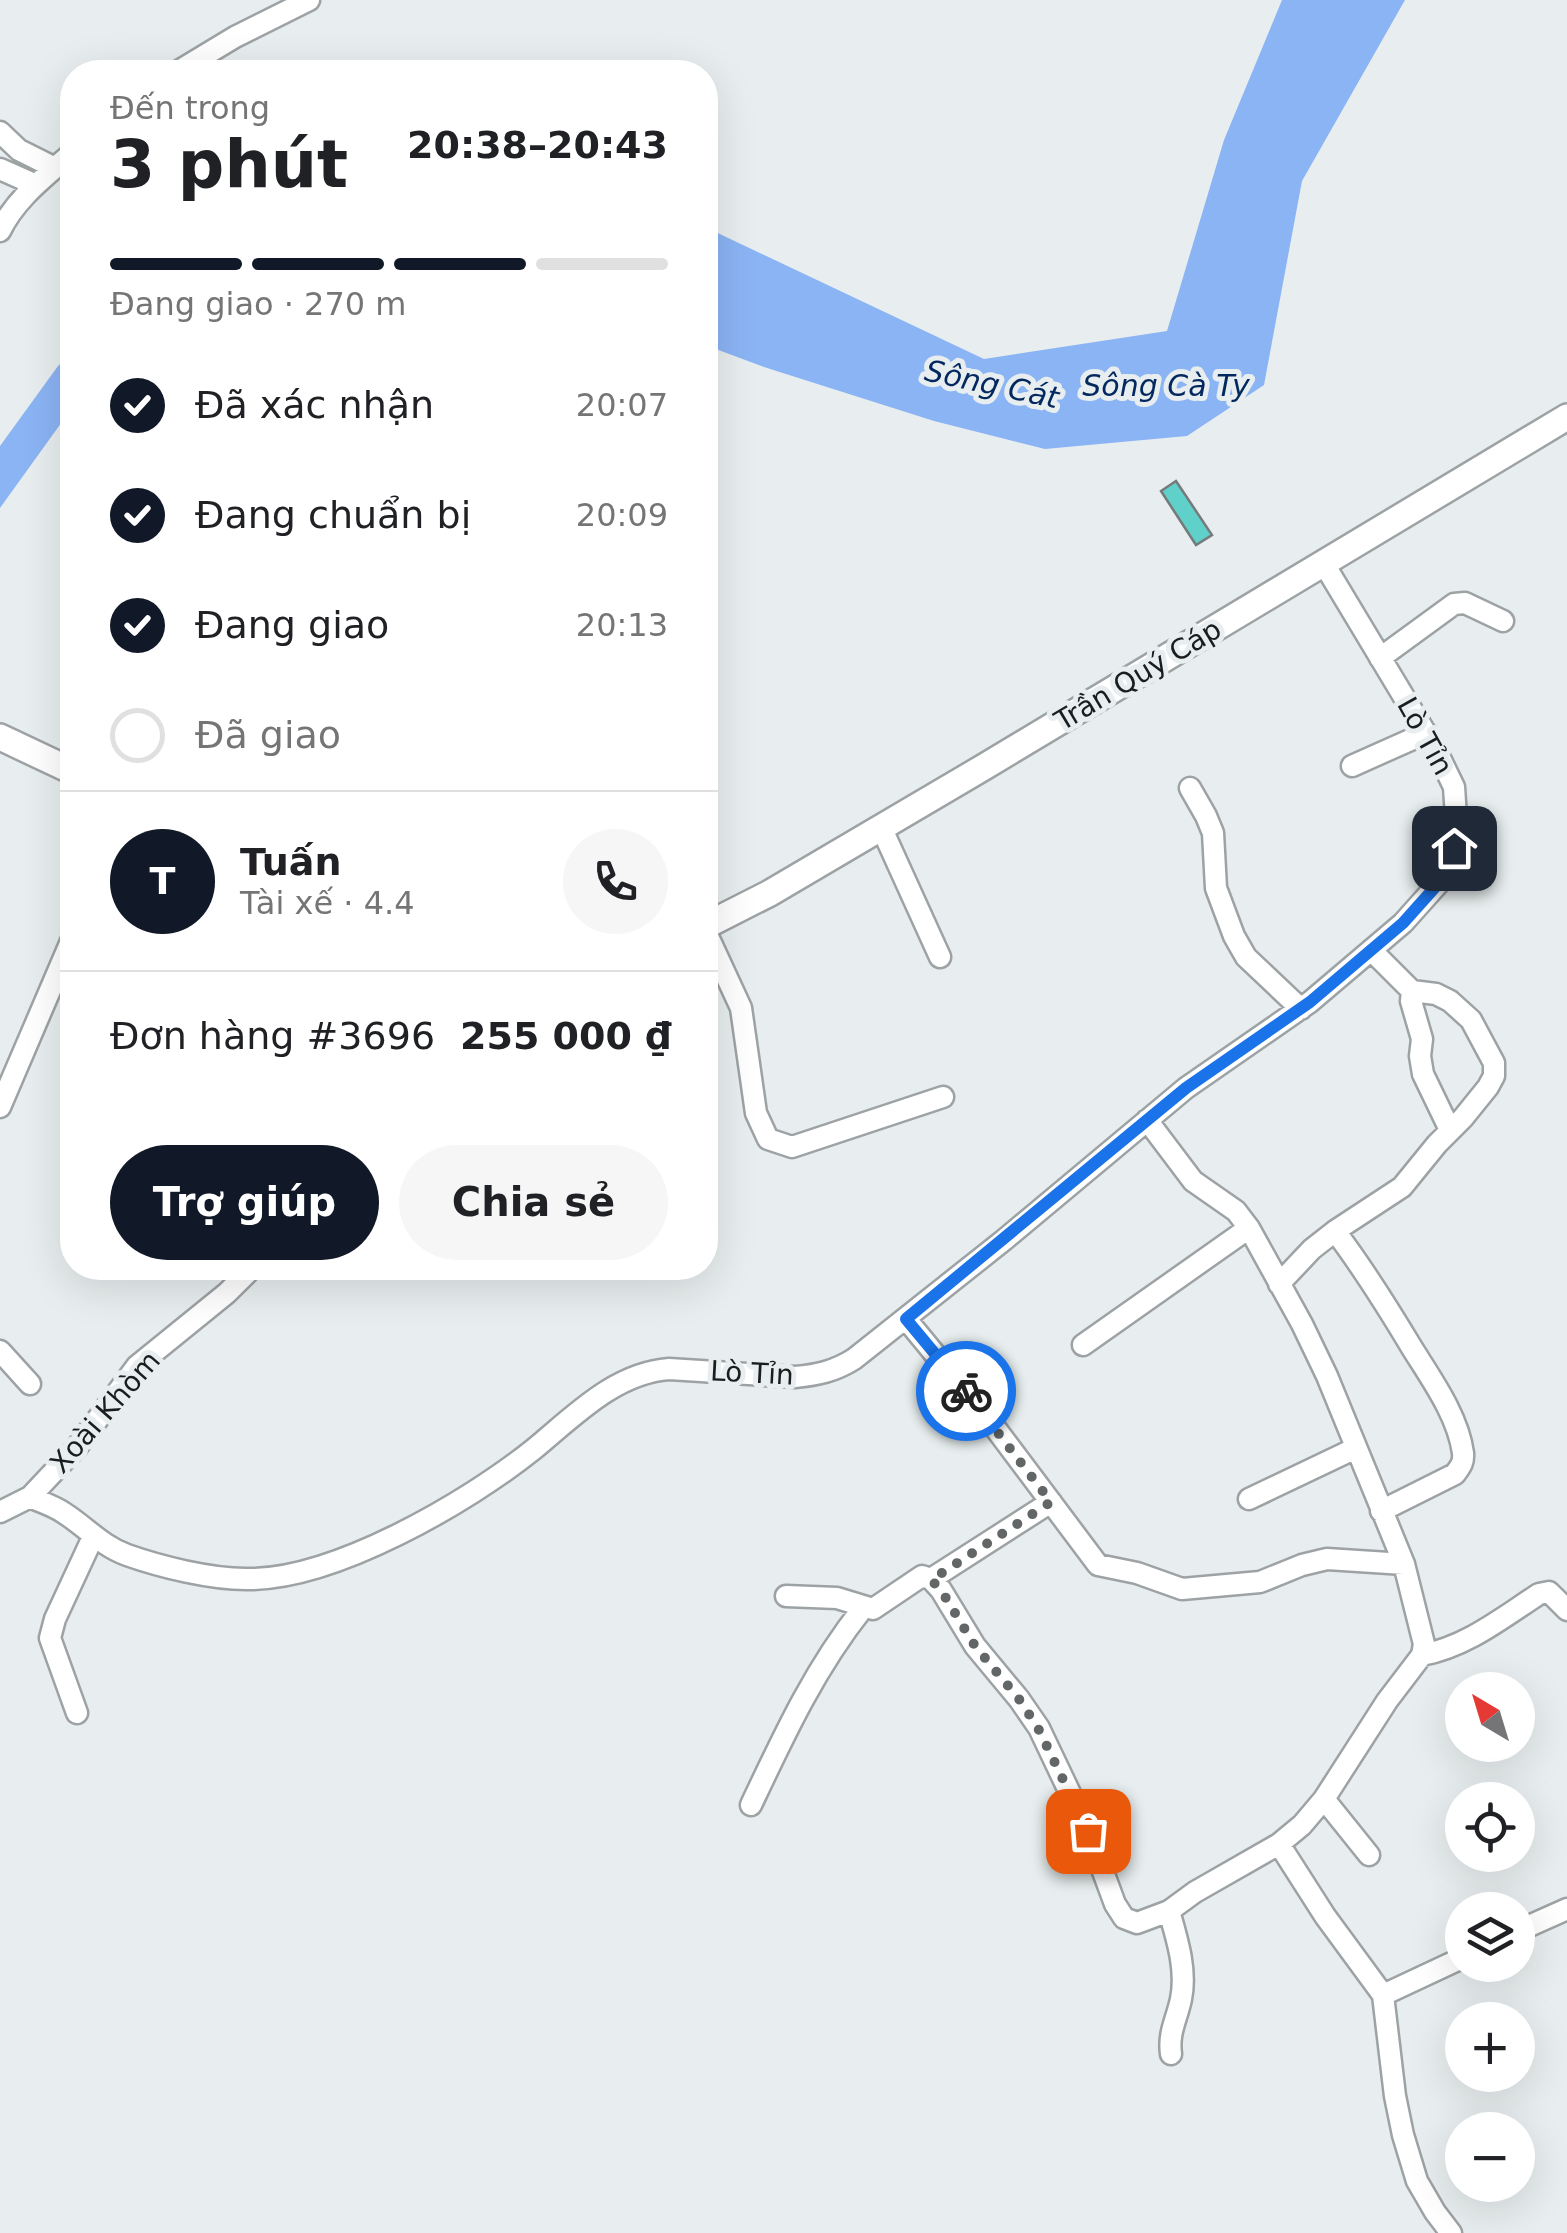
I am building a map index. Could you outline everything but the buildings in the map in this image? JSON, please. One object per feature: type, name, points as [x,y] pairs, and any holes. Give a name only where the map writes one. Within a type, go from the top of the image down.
[{"type":"main road","name":"Trần Quý Cáp","points":[[718,921],[1567,417]]},
{"type":"main road","points":[[0,737],[60,766]]},
{"type":"street","points":[[197,60],[309,0]]},
{"type":"street","points":[[0,132],[20,150],[55,168]]},
{"type":"street","points":[[0,231],[15,206],[60,164]]},
{"type":"street","points":[[0,168],[36,185]]},
{"type":"street","name":"Lò Tỉn","points":[[30,1497],[66,1514],[103,1544],[131,1556],[224,1578],[249,1580],[298,1572],[340,1560],[450,1506],[635,1376],[669,1369],[814,1376],[836,1370],[854,1359],[1206,1072],[1301,1009],[1403,923],[1446,870],[1457,832],[1454,787],[1426,733],[1324,564]]},
{"type":"street","points":[[1380,658],[1454,604],[1464,602],[1503,621]]},
{"type":"street","points":[[1352,766],[1426,733]]},
{"type":"street","points":[[1190,788],[1213,834],[1216,888],[1234,936],[1246,956],[1301,1009]]},
{"type":"street","points":[[881,827],[940,957]]},
{"type":"street","points":[[1279,1284],[1312,1249],[1402,1187],[1488,1088],[1494,1076],[1494,1063],[1470,1020],[1436,994],[1412,991],[1371,950]]},
{"type":"street","points":[[718,957],[741,1008],[756,1113],[768,1139],[792,1147],[944,1098]]},
{"type":"street","points":[[0,1107],[60,967]]},
{"type":"street","points":[[1412,991],[1422,1038],[1423,1074],[1450,1130]]},
{"type":"street","points":[[786,1596],[837,1598],[872,1609],[922,1576],[931,1580],[975,1646],[1038,1728],[1088,1831],[1115,1904],[1124,1918],[1137,1923],[1170,1911],[1195,1892],[1279,1844],[1324,1799],[1387,1700],[1422,1656],[1424,1644],[1404,1564],[1328,1376],[1250,1228],[1236,1210],[1193,1182],[1147,1120]]},
{"type":"street","points":[[1083,1345],[1250,1228]]},
{"type":"street","points":[[1335,1231],[1362,1266],[1434,1382],[1463,1453],[1463,1464],[1455,1474],[1381,1511]]},
{"type":"street","name":"Xoài Khòm","points":[[0,1512],[30,1497],[77,1447],[137,1366],[234,1280]]},
{"type":"street","points":[[906,1319],[990,1421],[1098,1565],[1148,1576],[1173,1587],[1192,1588],[1260,1582],[1327,1559],[1404,1564]]},
{"type":"street","points":[[0,1350],[30,1384]]},
{"type":"street","points":[[1249,1498],[1356,1448]]},
{"type":"street","points":[[931,1580],[1051,1502]]},
{"type":"street","points":[[77,1714],[50,1638],[93,1536]]},
{"type":"street","points":[[1422,1656],[1472,1638],[1539,1594],[1550,1592],[1567,1610]]},
{"type":"street","points":[[752,1805],[812,1680],[863,1608]]},
{"type":"street","points":[[1324,1799],[1369,1856]]},
{"type":"street","points":[[1279,1844],[1383,1995],[1403,2135],[1417,2181],[1451,2233]]},
{"type":"street","points":[[1535,1923],[1567,1908]]},
{"type":"street","points":[[1170,1911],[1180,1954],[1182,1997],[1169,2040],[1171,2054]]},
{"type":"street","points":[[1383,1995],[1445,1966]]},
{"type":"water","name":"Sông Cà Ty","points":[[1282,0],[1405,0],[1302,181],[1264,385],[1187,436],[1045,449],[934,421],[718,350],[718,233],[984,359],[1167,331],[1224,140]]},
{"type":"water","points":[[58,366],[60,425],[0,508],[0,446]]},
{"type":"way so far","points":[[966,1391],[1051,1502],[931,1580],[975,1646],[1038,1728],[1088,1831]]},
{"type":"route","points":[[966,1391],[906,1319],[1206,1072],[1276,1028],[1403,923],[1437,885],[1454,848]]},
{"type":"water label","name":"Sông Cát","points":[[992,384]]}]
